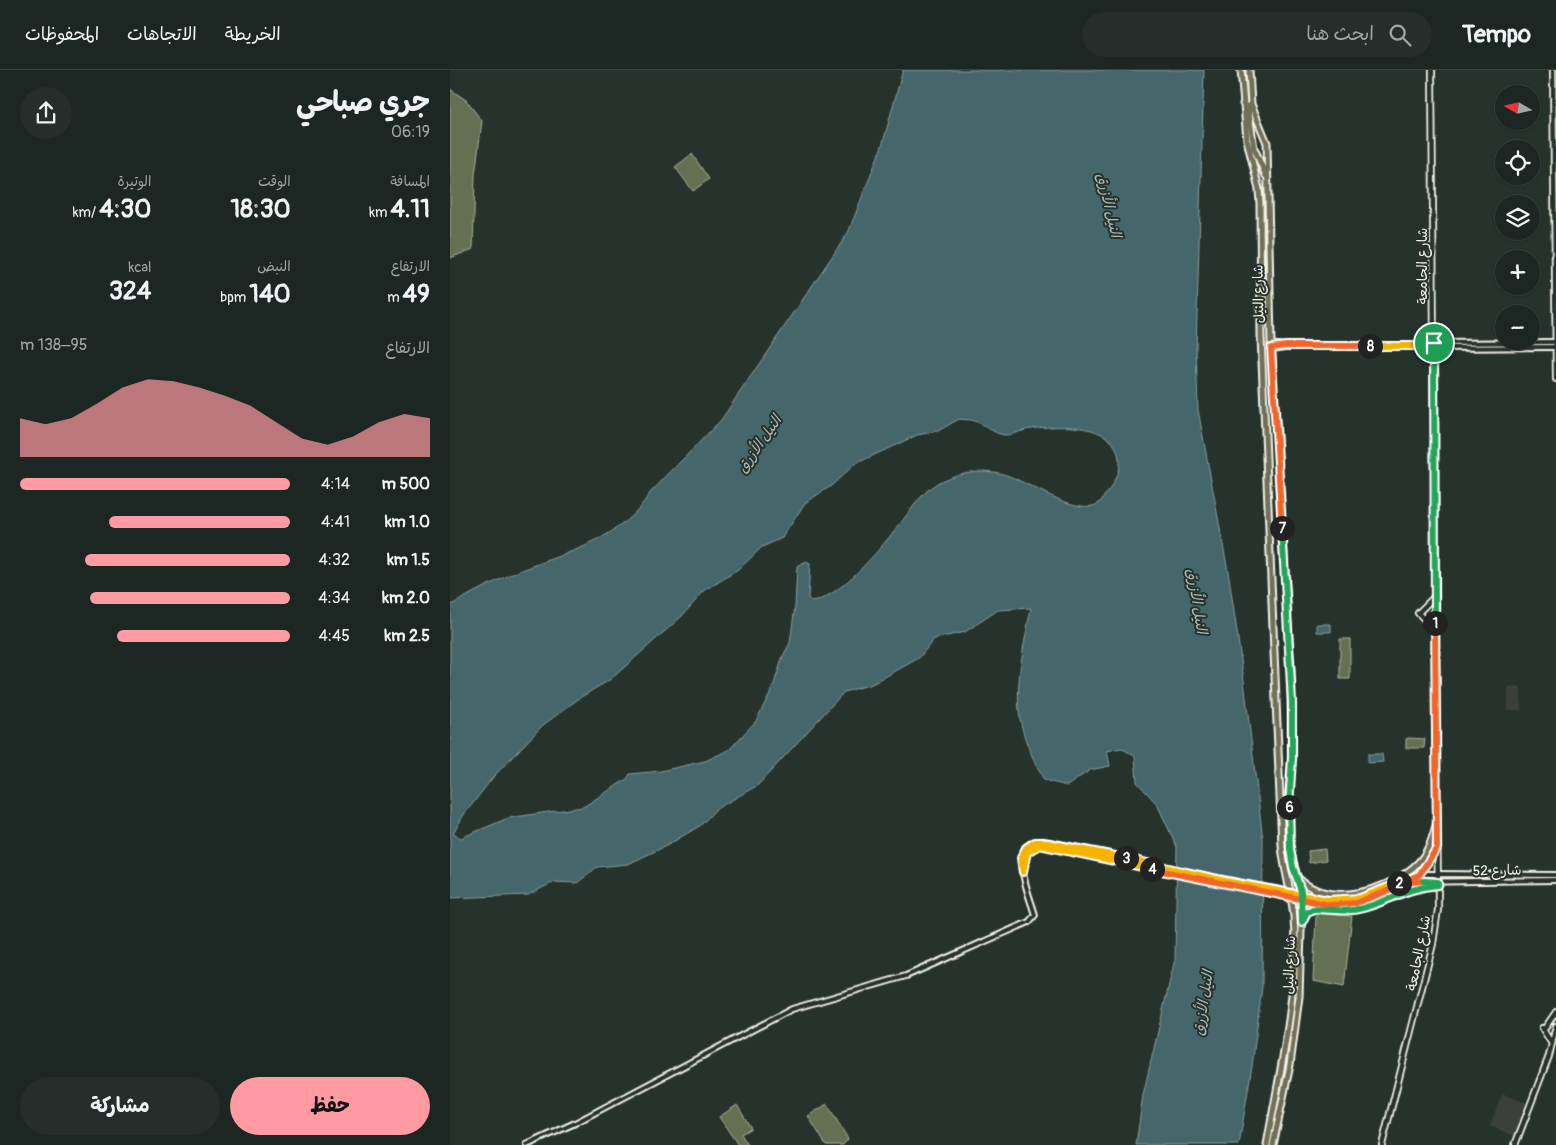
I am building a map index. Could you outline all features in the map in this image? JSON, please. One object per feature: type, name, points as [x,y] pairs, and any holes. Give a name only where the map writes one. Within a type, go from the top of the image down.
[{"type":"main road","name":"شارع النيل","points":[[1241,70],[1247,140],[1259,189],[1260,291],[1282,846],[1294,916],[1291,996],[1267,1145]]},
{"type":"main road","name":"شارع النيل","points":[[1249,70],[1251,104],[1267,143],[1271,346],[1291,672],[1292,758],[1289,793],[1289,841],[1295,875],[1302,898],[1299,997],[1285,1091],[1273,1145]]},
{"type":"main road","name":"شارع الجامعة","points":[[1382,1145],[1436,928],[1438,875],[1434,596],[1432,70]]},
{"type":"main road","points":[[1553,70],[1556,379]]},
{"type":"main road","points":[[1243,104],[1248,107],[1254,148],[1267,182]]},
{"type":"main road","points":[[1260,291],[1265,289],[1269,294]]},
{"type":"main road","points":[[1434,596],[1418,613],[1435,630]]},
{"type":"main road","points":[[1295,875],[1308,887],[1317,892],[1342,895],[1381,885],[1410,869],[1426,852],[1436,826]]},
{"type":"main road","points":[[1417,876],[1437,848]]},
{"type":"main road","points":[[1291,996],[1299,997]]},
{"type":"main road","points":[[1552,1046],[1548,1033],[1544,1028],[1556,1012]]},
{"type":"main road","points":[[1515,1145],[1552,1046],[1556,1026]]},
{"type":"main road","points":[[1277,1090],[1285,1091]]},
{"type":"street","points":[[1271,346],[1556,345]]},
{"type":"street","points":[[527,1145],[575,1123],[792,1009],[906,976],[1029,922],[1035,915],[1021,858],[1026,848],[1035,842],[1328,900],[1360,898],[1410,881],[1417,876],[1410,869]]},
{"type":"street","name":"شارع 52","points":[[1417,876],[1556,875]]},
{"type":"street","name":"شارع 52","points":[[1438,884],[1556,880]]},
{"type":"street","points":[[1410,881],[1438,884]]},
{"type":"street","points":[[1302,922],[1307,912],[1313,909],[1354,910],[1377,903],[1408,889],[1438,884]]},
{"type":"shaded area","points":[[1508,687],[1519,687],[1521,690],[1521,710],[1508,710]]},
{"type":"shaded area","points":[[1502,1094],[1527,1103],[1515,1136],[1490,1126]]},
{"type":"green space","points":[[450,89],[466,100],[482,121],[475,175],[473,249],[450,258]]},
{"type":"green space","points":[[692,154],[709,179],[693,191],[675,167]]},
{"type":"green space","points":[[1340,639],[1350,639],[1350,679],[1340,679]]},
{"type":"green space","points":[[1406,739],[1425,739],[1424,748],[1406,748]]},
{"type":"green space","points":[[1325,849],[1326,860],[1309,863],[1308,851]]},
{"type":"green space","points":[[1318,913],[1352,916],[1344,987],[1313,981],[1316,916]]},
{"type":"green space","points":[[827,1104],[848,1139],[843,1145],[826,1145],[808,1116]]},
{"type":"green space","points":[[737,1105],[751,1128],[741,1134],[748,1145],[738,1145],[719,1117]]},
{"type":"water","name":"النيل الأزرق","points":[[903,70],[1204,70],[1196,349],[1198,410],[1229,577],[1244,681],[1263,840],[1262,987],[1239,1145],[1136,1145],[1143,1095],[1175,959],[1177,847],[1157,804],[1137,782],[1135,756],[1121,748],[1107,751],[1110,766],[1090,770],[1067,786],[1044,780],[1025,738],[1019,710],[1019,681],[1031,608],[998,610],[965,632],[934,639],[919,658],[872,684],[844,692],[758,785],[716,809],[701,825],[666,846],[628,864],[597,867],[577,883],[554,882],[528,895],[450,898],[450,606],[503,578],[593,542],[625,522],[638,509],[650,493],[721,420],[848,233],[882,146]],"holes":[[[959,419],[972,420],[1005,435],[1056,427],[1084,428],[1098,432],[1116,448],[1119,461],[1117,474],[1100,502],[1089,506],[1065,502],[1015,478],[998,473],[982,471],[966,473],[937,483],[921,497],[862,568],[837,590],[824,598],[812,602],[808,598],[810,564],[806,562],[797,567],[795,606],[790,643],[783,656],[773,687],[756,721],[729,750],[705,761],[661,771],[630,774],[627,779],[583,807],[508,818],[461,838],[453,834],[463,816],[494,776],[543,725],[581,697],[611,679],[682,616],[704,591],[738,570],[762,547],[782,538],[805,503],[831,486],[855,464],[917,435],[938,431]]]},
{"type":"water","points":[[1317,624],[1331,624],[1331,632],[1317,632]]},
{"type":"water","points":[[1368,754],[1382,754],[1383,762],[1368,763]]},
{"type":"route","points":[[1434,343],[1426,346],[1282,346],[1271,348],[1291,672],[1290,849],[1293,867],[1301,891],[1302,898],[1302,922],[1307,912],[1313,909],[1354,910],[1377,903],[1408,889],[1438,885],[1438,882],[1411,882],[1364,901],[1346,905],[1330,905],[1319,903],[1282,896],[1224,885],[1040,845],[1031,848],[1027,852],[1023,872],[1021,858],[1024,850],[1032,843],[1043,842],[1116,856],[1225,881],[1282,892],[1328,900],[1333,901],[1350,900],[1371,895],[1419,875],[1425,868],[1437,848],[1434,686],[1434,343]]}]
